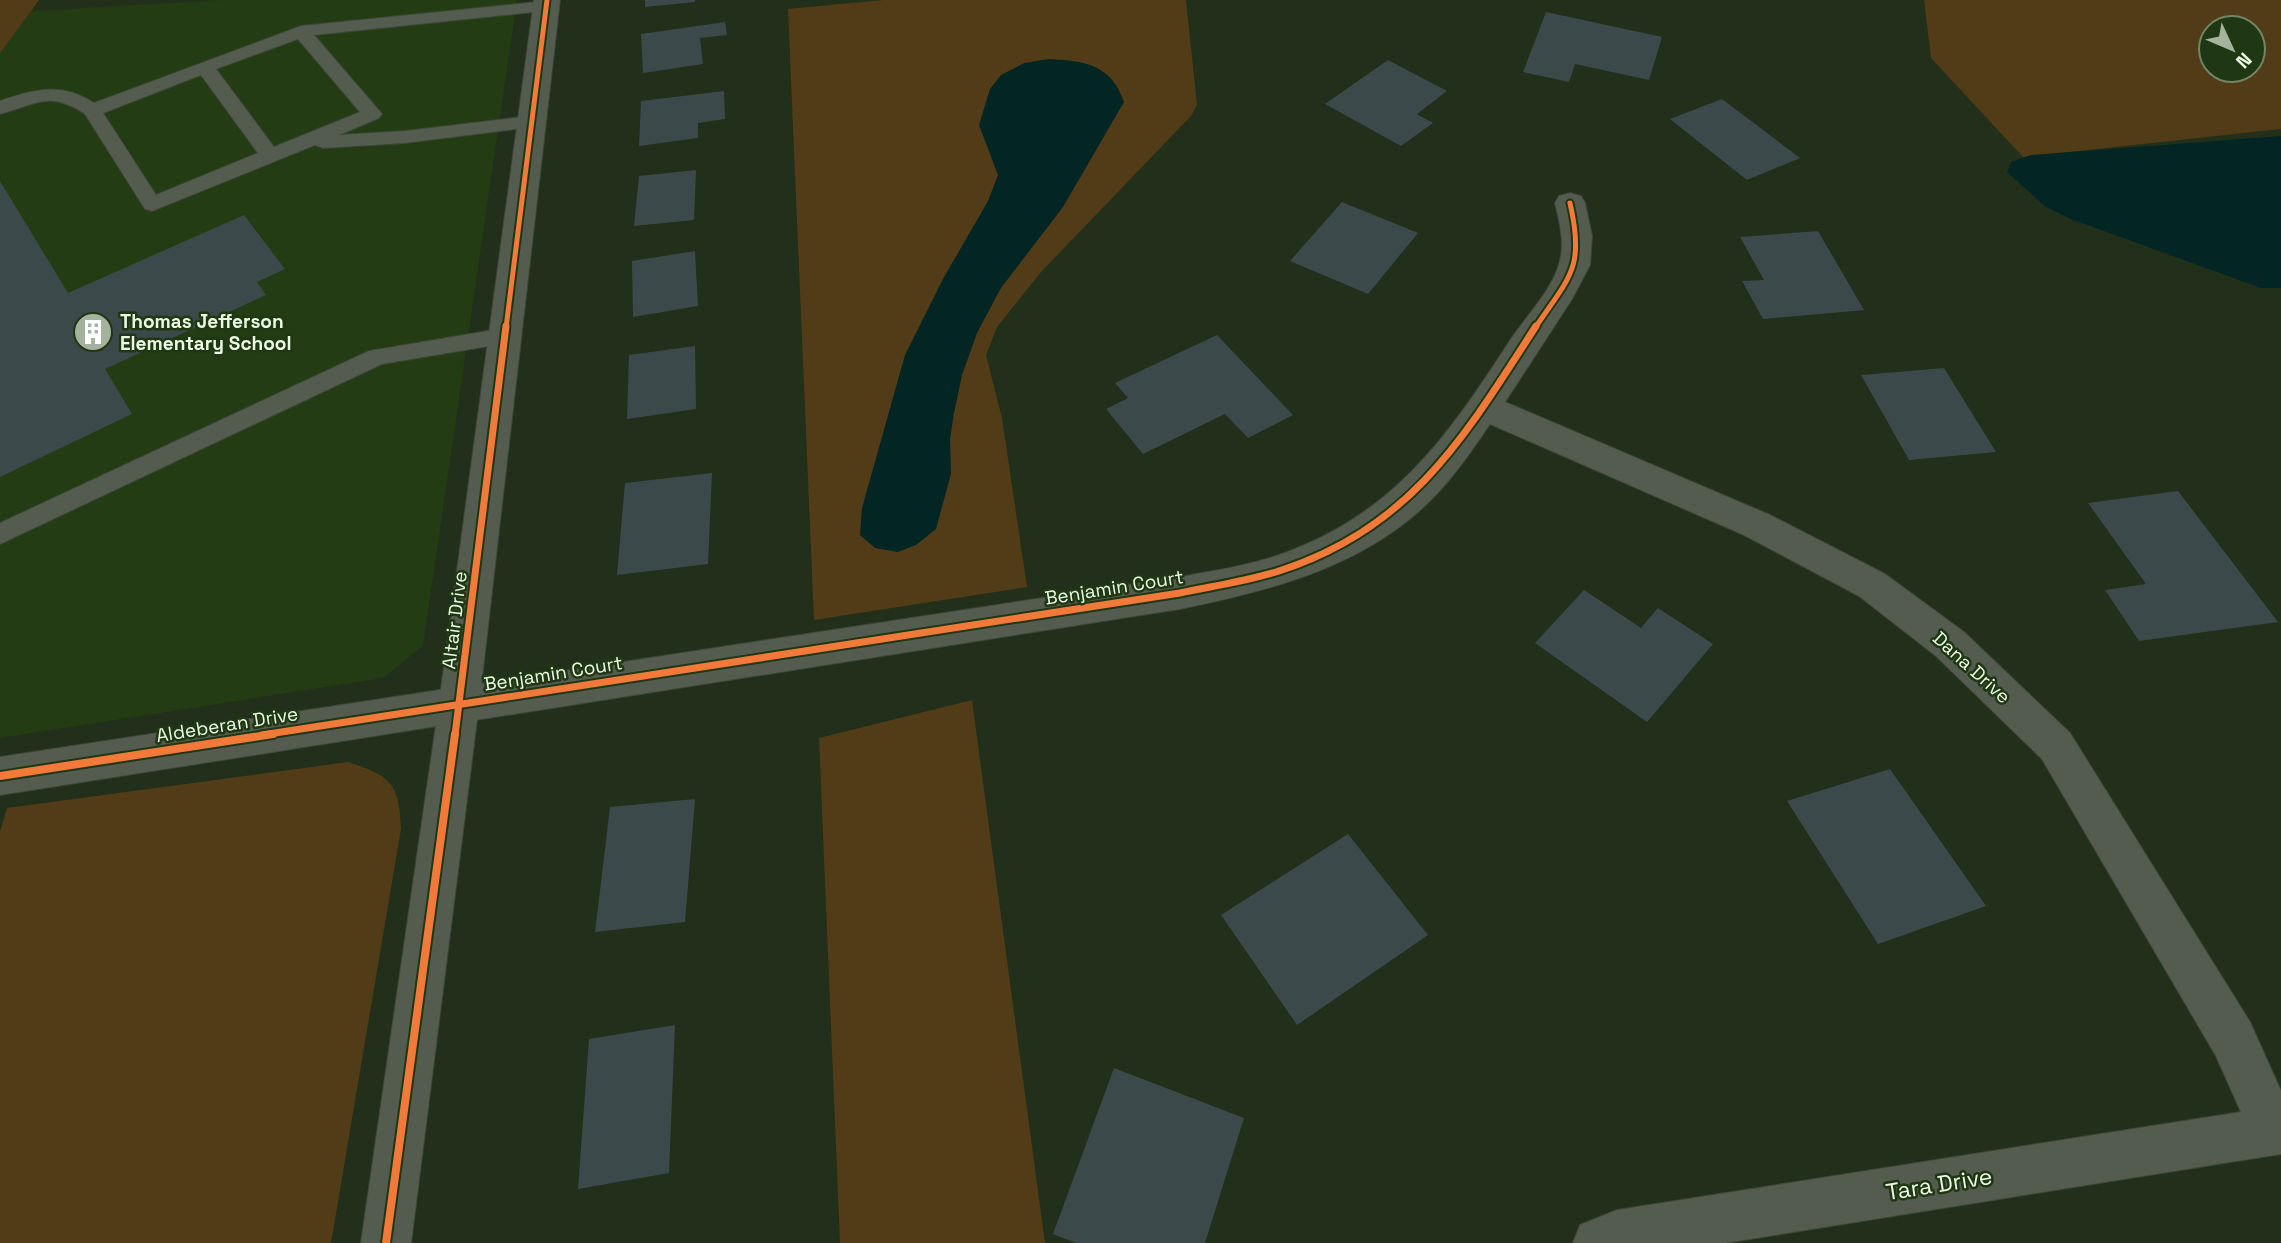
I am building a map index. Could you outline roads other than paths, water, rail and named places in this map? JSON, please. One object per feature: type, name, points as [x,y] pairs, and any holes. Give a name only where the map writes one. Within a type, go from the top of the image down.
[{"type":"street","name":"Altair Drive","points":[[386,1243],[459,704],[547,3]]},
{"type":"street","name":"Benjamin Court","points":[[459,704],[1180,593],[1270,573],[1330,548],[1376,524],[1409,498],[1441,463],[1484,407],[1566,281],[1577,258],[1577,234],[1570,204]]},
{"type":"street","name":"Dana Drive","points":[[1484,407],[1780,537],[1872,585],[1950,643],[2056,746],[2233,1039],[2277,1130]]},
{"type":"street","name":"Aldeberan Drive","points":[[0,776],[459,704]]},
{"type":"street","name":"Tara Drive","points":[[1598,1243],[1617,1235],[2277,1130]]},
{"type":"lane","points":[[92,110],[301,31],[430,9],[547,3]]},
{"type":"lane","points":[[0,108],[39,94],[58,92],[74,97],[92,110],[152,204],[372,114],[301,31]]},
{"type":"lane","points":[[205,67],[271,156]]},
{"type":"lane","points":[[304,143],[405,137],[532,122]]},
{"type":"lane","points":[[0,534],[377,357],[505,336]]},
{"type":"water","points":[[1049,59],[1085,63],[1104,72],[1119,89],[1124,102],[1063,207],[1001,288],[977,333],[962,375],[954,413],[950,439],[951,474],[936,529],[916,545],[898,552],[875,548],[860,535],[862,508],[905,355],[944,277],[988,201],[998,175],[979,125],[990,89],[1001,75],[1024,63]]},
{"type":"water","points":[[2281,136],[2281,288],[2261,288],[2071,219],[2046,207],[2007,172],[2011,162],[2031,155]]},
{"type":"place","name":"Thomas Jefferson Elementary School","points":[[93,332]]}]
